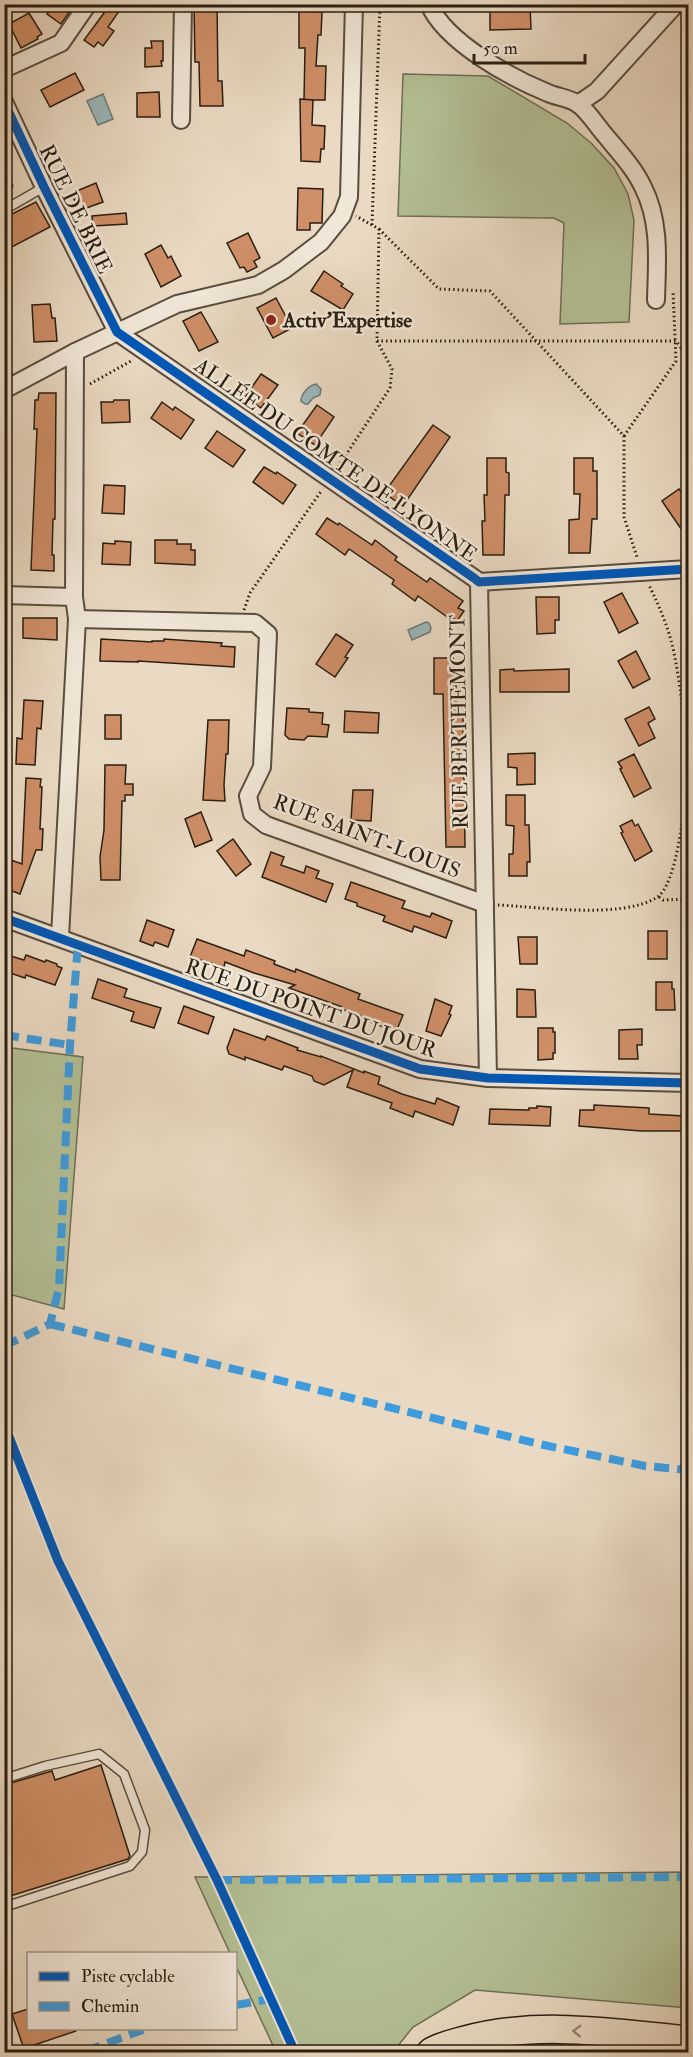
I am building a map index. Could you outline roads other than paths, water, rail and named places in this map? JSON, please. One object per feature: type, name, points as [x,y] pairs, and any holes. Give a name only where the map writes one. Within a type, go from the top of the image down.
[{"type":"highway","points":[[431,2052],[490,2033],[534,2030],[688,2040]]},
{"type":"street","points":[[4,69],[61,43],[88,4]]},
{"type":"street","points":[[181,120],[183,4]]},
{"type":"street","points":[[4,390],[75,352],[177,304],[258,285],[284,270],[321,242],[342,216],[349,197],[354,4]]},
{"type":"street","points":[[429,4],[432,13],[447,32],[466,48],[546,93],[578,104],[627,161],[644,188],[656,232],[656,300]]},
{"type":"street","points":[[578,104],[597,91],[676,4]]},
{"type":"street","name":"RUE DE BRIE","points":[[4,102],[117,332]]},
{"type":"street","name":"ALLÉE DU COMTE DE LYONNE","points":[[117,332],[479,582],[688,569]]},
{"type":"street","points":[[60,937],[77,619],[74,597],[75,352]]},
{"type":"street","name":"RUE BERTHEMONT","points":[[479,582],[488,1078]]},
{"type":"street","points":[[4,595],[74,597]]},
{"type":"street","name":"RUE SAINT-LOUIS","points":[[77,619],[255,623],[268,634],[262,767],[248,795],[252,814],[266,825],[485,904]]},
{"type":"street","name":"RUE DU POINT DU JOUR","points":[[4,918],[420,1069],[488,1078],[688,1083]]},
{"type":"lane","points":[[4,180],[8,186],[4,188]]},
{"type":"lane","points":[[4,210],[44,187]]},
{"type":"lane","points":[[4,1779],[45,1766],[99,1754],[124,1774],[145,1830],[142,1852],[130,1866],[4,1907]]},
{"type":"water","points":[[103,94],[113,119],[98,125],[87,101]]},
{"type":"water","points":[[316,384],[321,389],[320,395],[305,404],[301,401],[302,396],[308,388]]},
{"type":"water","points":[[426,622],[431,628],[430,632],[412,640],[408,630]]},
{"type":"place","name":"Activ'Expertise","points":[[271,320]]}]
